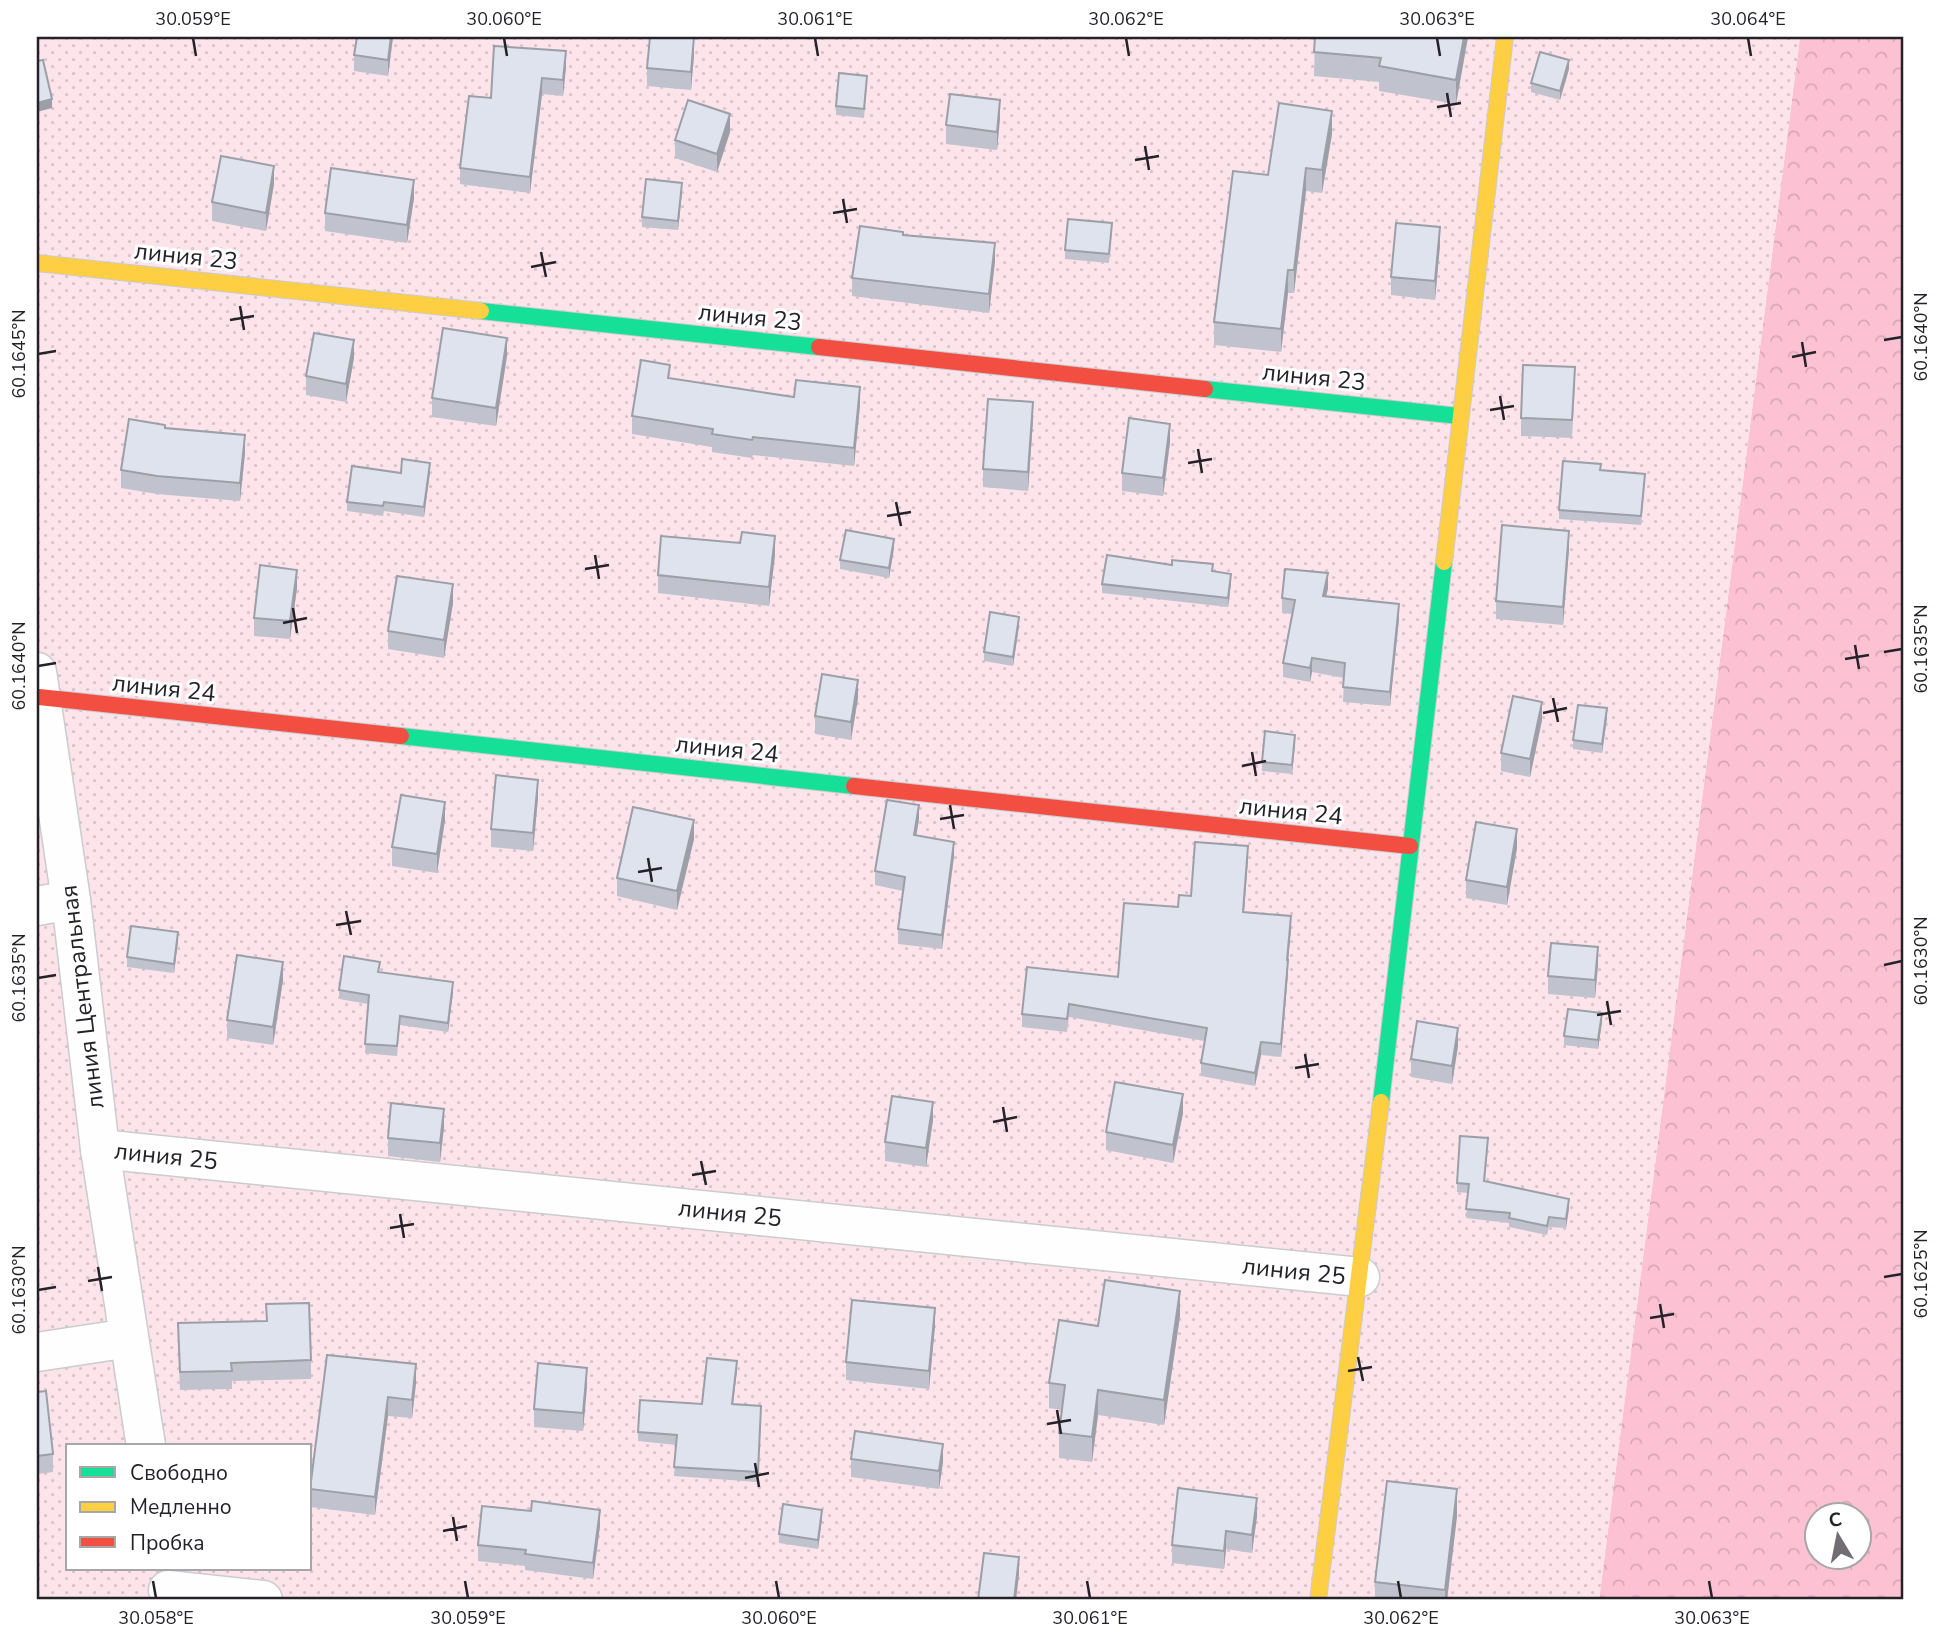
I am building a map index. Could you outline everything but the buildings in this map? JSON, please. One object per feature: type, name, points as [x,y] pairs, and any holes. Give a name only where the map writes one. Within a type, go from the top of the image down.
[{"type":"street","points":[[1318,1600],[1360,1277],[1505,37]]},
{"type":"street","name":"линия 23","points":[[37,263],[1459,416]]},
{"type":"street","name":"линия 24","points":[[38,685],[1410,846]]},
{"type":"street","name":"линия Центральная","points":[[38,685],[54,903],[100,1149],[146,1444]]},
{"type":"street","name":"линия 25","points":[[100,1149],[1360,1277]]},
{"type":"street","points":[[37,1352],[129,1338]]},
{"type":"street","points":[[168,1586],[263,1600]]},
{"type":"green space","points":[[1800,37],[1903,37],[1903,1600],[1599,1600]]},
{"type":"shaded area","points":[[37,37],[1800,37],[1599,1600],[37,1600]]},
{"type":"traffic: fast","points":[[481,311],[819,347]]},
{"type":"traffic: fast","points":[[1205,389],[1459,416]]},
{"type":"traffic: fast","points":[[1381,1102],[1444,562]]},
{"type":"traffic: fast","points":[[401,736],[854,786]]},
{"type":"traffic: slow","points":[[1444,562],[1505,37]]},
{"type":"traffic: slow","points":[[37,263],[481,311]]},
{"type":"traffic: slow","points":[[1318,1600],[1381,1102]]},
{"type":"traffic: jam","points":[[819,347],[1205,389]]},
{"type":"traffic: jam","points":[[39,697],[401,736]]},
{"type":"traffic: jam","points":[[854,786],[1410,846]]}]
